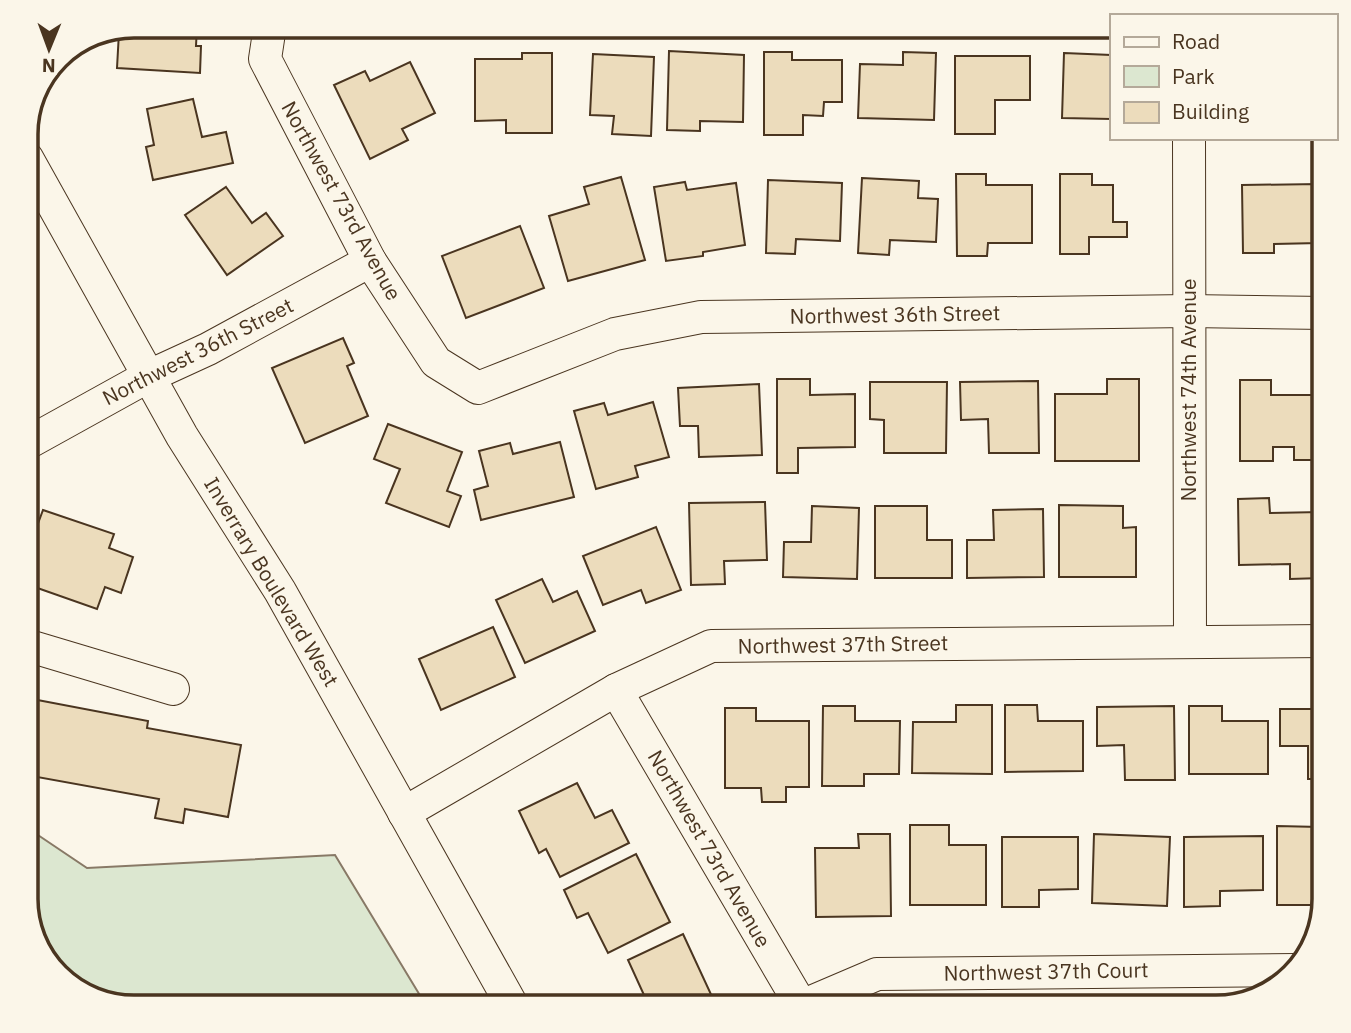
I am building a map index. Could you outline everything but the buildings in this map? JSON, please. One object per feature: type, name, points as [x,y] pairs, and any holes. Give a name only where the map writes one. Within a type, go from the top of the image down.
[{"type":"street","name":"Northwest 73rd Avenue","points":[[268,38],[265,60],[370,261],[436,362],[478,388]]},
{"type":"street","name":"Northwest 74th Avenue","points":[[1189,140],[1191,641]]},
{"type":"street","name":"Inverrary Boulevard West","points":[[39,181],[182,436],[280,591],[506,994]]},
{"type":"street","name":"Northwest 36th Street","points":[[39,437],[370,261]]},
{"type":"street","name":"Northwest 36th Street","points":[[478,388],[615,334],[701,317],[1189,311],[1312,313]]},
{"type":"street","name":"Northwest 37th Street","points":[[404,813],[617,690],[711,646],[1312,641]]},
{"type":"street","points":[[39,649],[173,689]]},
{"type":"street","name":"Northwest 73rd Avenue","points":[[617,690],[794,994]]},
{"type":"street","name":"Northwest 37th Court","points":[[832,994],[877,974],[1281,970]]},
{"type":"green space","points":[[39,836],[87,868],[335,855],[419,994],[122,994],[86,982],[76,975],[58,957],[42,924],[39,905]]}]
